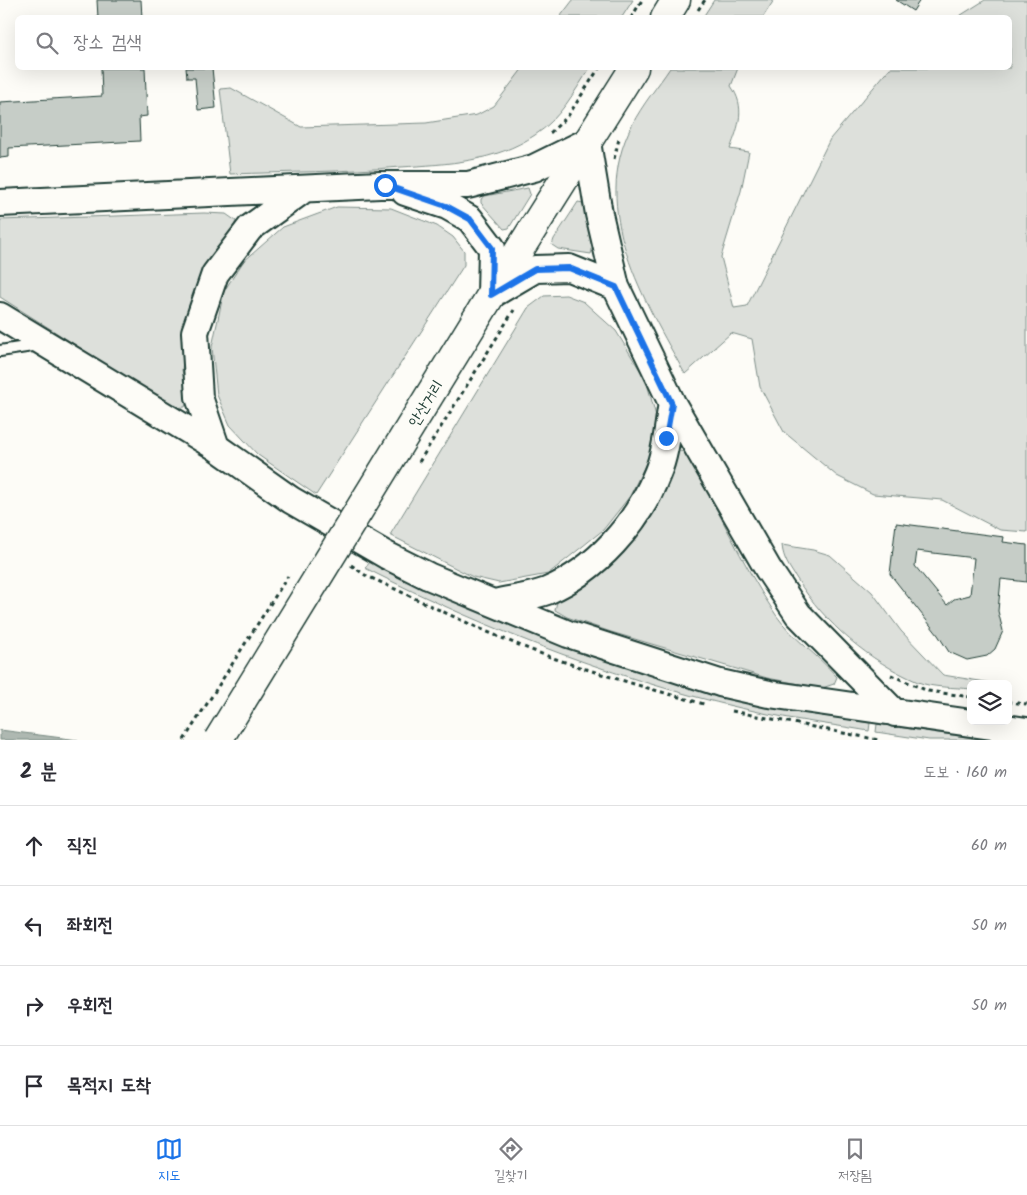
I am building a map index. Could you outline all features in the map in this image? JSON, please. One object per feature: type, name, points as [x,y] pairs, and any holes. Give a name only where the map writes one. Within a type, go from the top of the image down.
[{"type":"main road","points":[[667,15],[676,0]]},
{"type":"main road","name":"안산거리","points":[[218,740],[491,295],[633,70]]},
{"type":"street","points":[[0,203],[385,185],[468,186],[534,168],[587,142],[599,214],[616,287],[672,404],[768,569],[798,614],[895,713]]},
{"type":"street","points":[[385,185],[446,206],[470,219],[492,248],[491,295]]},
{"type":"street","points":[[216,447],[199,397],[195,332],[215,274],[250,228],[303,190]]},
{"type":"street","points":[[491,295],[535,269],[569,268],[616,287]]},
{"type":"street","points":[[0,316],[216,447],[291,500],[386,555],[428,576],[568,634],[720,683],[769,694],[1027,731]]},
{"type":"street","points":[[495,604],[546,591],[579,572],[606,551],[635,515],[657,474],[672,404]]},
{"type":"lane","points":[[0,351],[46,344]]},
{"type":"path","points":[[633,15],[642,0]]},
{"type":"path","points":[[612,164],[623,131]]},
{"type":"path","points":[[514,310],[518,302]]},
{"type":"path","points":[[886,672],[928,691],[967,696]]},
{"type":"path","points":[[1012,702],[1027,704]]},
{"type":"shaded area","points":[[573,0],[633,0],[623,15],[562,15]]},
{"type":"shaded area","points":[[714,0],[774,0],[764,15],[704,15]]},
{"type":"shaded area","points":[[985,0],[1027,0],[1027,532],[1000,530],[942,500],[873,494],[837,476],[784,432],[760,387],[752,339],[731,333],[685,374],[653,316],[639,285],[627,254],[619,222],[616,189],[620,157],[632,125],[669,70],[737,70],[731,86],[736,94],[740,117],[730,149],[749,152],[741,191],[721,257],[734,308],[747,306],[830,139],[888,70],[1012,70],[1012,15],[961,15]]},
{"type":"shaded area","points":[[521,70],[589,70],[566,104],[544,129],[520,144],[504,151],[454,163],[358,170],[230,174],[220,89],[231,88],[301,127],[426,123],[477,115],[494,106]]},
{"type":"shaded area","points":[[528,188],[530,194],[509,228],[504,229],[481,203],[481,199],[485,196]]},
{"type":"shaded area","points":[[578,202],[583,203],[587,208],[593,246],[591,254],[558,249],[552,245]]},
{"type":"shaded area","points":[[337,207],[391,208],[437,226],[453,237],[464,251],[464,265],[316,495],[258,455],[230,425],[217,395],[212,347],[224,291],[243,262],[283,227]]},
{"type":"shaded area","points":[[204,213],[226,214],[236,221],[186,337],[182,370],[188,397],[185,407],[175,408],[0,297],[0,220]]},
{"type":"shaded area","points":[[566,295],[584,302],[616,331],[646,380],[656,416],[653,449],[630,496],[603,530],[548,574],[499,583],[473,577],[390,535],[528,308],[544,296]]},
{"type":"shaded area","points":[[679,451],[685,452],[763,595],[776,615],[790,632],[837,677],[834,684],[822,688],[767,678],[611,632],[567,617],[555,610],[557,602],[601,571],[627,548],[639,534],[659,505],[665,492],[675,457]]},
{"type":"shaded area","points":[[782,545],[830,555],[872,592],[901,631],[943,675],[974,680],[967,680],[967,689],[930,685],[918,682],[882,663],[850,640],[821,611],[789,567]]},
{"type":"shaded area","points":[[371,561],[483,614],[559,644],[637,670],[757,704],[794,712],[870,723],[869,731],[780,716],[717,702],[613,672],[511,634],[412,591],[365,568]]},
{"type":"shaded area","points":[[877,724],[986,740],[929,740],[876,732]]},
{"type":"shaded area","points":[[0,730],[78,740],[0,740]]},
{"type":"building","points":[[97,0],[141,0],[142,15],[98,15]]},
{"type":"building","points":[[896,0],[920,0],[913,11]]},
{"type":"building","points":[[101,70],[145,70],[147,116],[139,117],[140,141],[9,148],[9,157],[0,158],[0,102],[102,96]]},
{"type":"building","points":[[186,70],[212,70],[216,108],[198,110],[195,78],[187,78]]},
{"type":"building","points":[[896,523],[1004,537],[1003,542],[1027,545],[1027,582],[1001,579],[998,611],[1003,631],[995,649],[987,656],[967,660],[949,652],[890,574]],"holes":[[[917,551],[974,558],[970,595],[954,599],[947,605],[915,566]]]},
{"type":"route","points":[[385,185],[446,206],[470,219],[492,248],[491,295],[535,269],[569,268],[616,287],[672,404],[666,438]]}]
